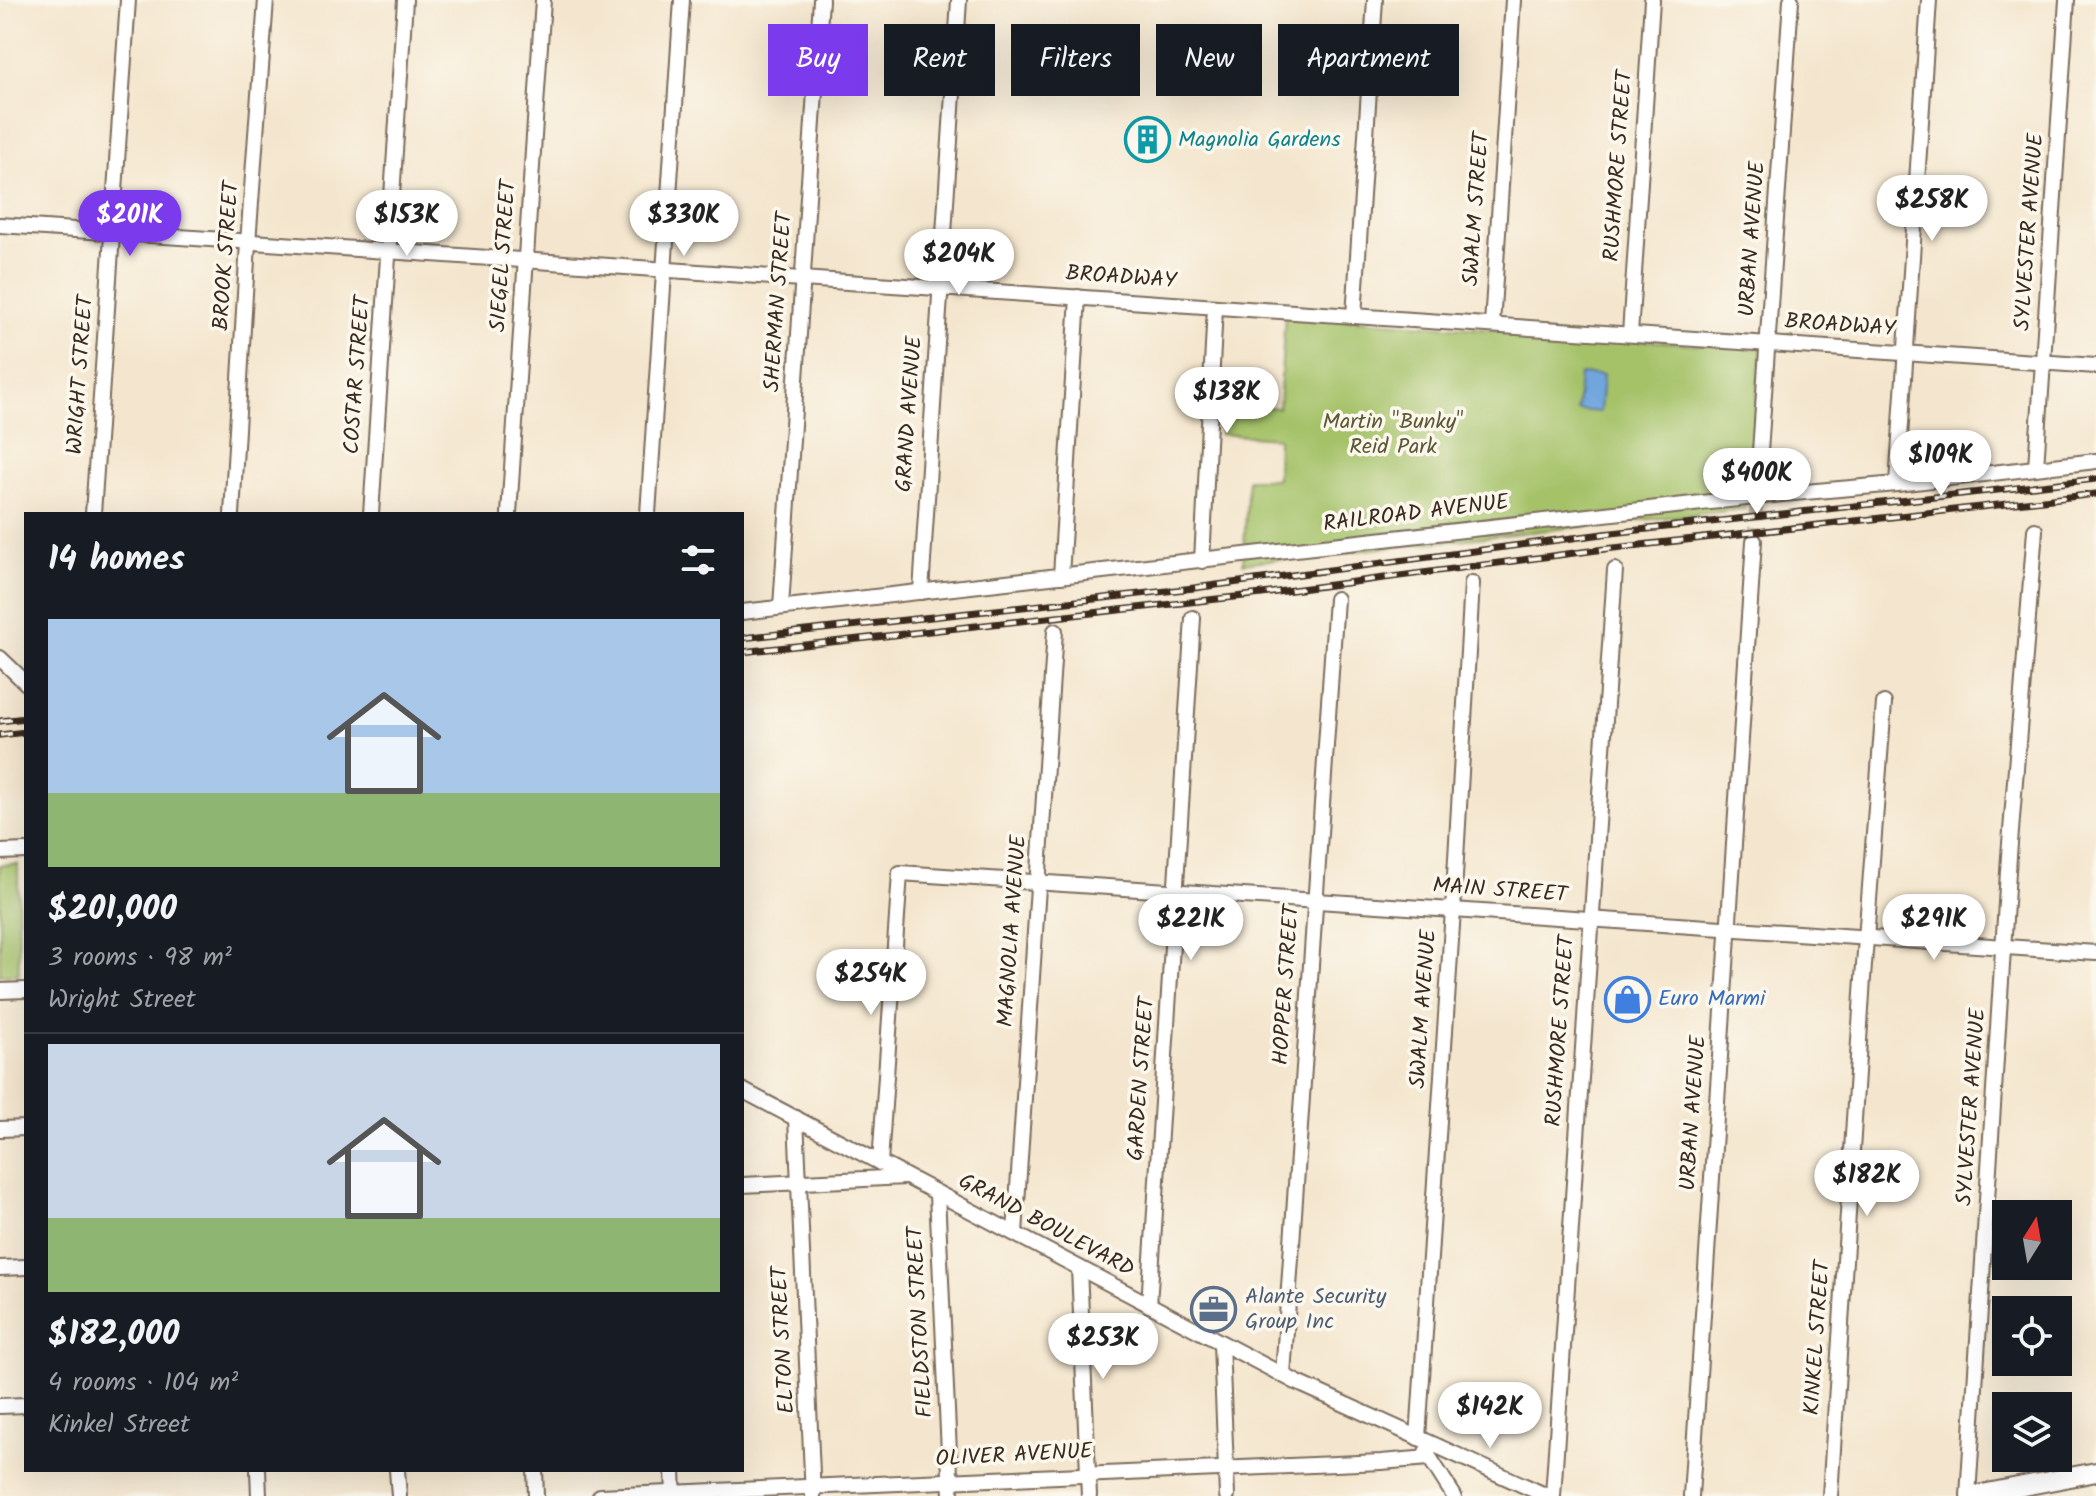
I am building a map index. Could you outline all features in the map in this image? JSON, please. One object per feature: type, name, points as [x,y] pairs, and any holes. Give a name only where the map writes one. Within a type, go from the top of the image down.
[{"type":"main road","points":[[1970,1496],[2096,1472]]},
{"type":"street","name":"WRIGHT STREET","points":[[93,512],[128,0]]},
{"type":"street","name":"BROOK STREET","points":[[232,512],[266,0]]},
{"type":"street","name":"COSTAR STREET","points":[[371,512],[405,0]]},
{"type":"street","name":"SIEGEL STREET","points":[[509,512],[543,0]]},
{"type":"street","points":[[648,512],[682,0]]},
{"type":"street","name":"SHERMAN STREET","points":[[781,607],[821,0]]},
{"type":"street","name":"GRAND AVENUE","points":[[921,592],[959,0]]},
{"type":"street","points":[[1354,316],[1375,0]]},
{"type":"street","name":"SWALM STREET","points":[[1492,325],[1513,0]]},
{"type":"street","name":"RUSHMORE STREET","points":[[1630,334],[1652,0]]},
{"type":"street","name":"URBAN AVENUE","points":[[1758,481],[1791,0]]},
{"type":"street","points":[[1897,484],[1929,0]]},
{"type":"street","name":"SYLVESTER AVENUE","points":[[2036,467],[2067,0]]},
{"type":"street","name":"BROADWAY","points":[[0,225],[2096,366]]},
{"type":"street","points":[[1061,576],[1078,297]]},
{"type":"street","points":[[1202,561],[1215,307]]},
{"type":"street","name":"RAILROAD AVENUE","points":[[744,612],[2096,461]]},
{"type":"street","name":"SYLVESTER AVENUE","points":[[1970,1496],[2009,856],[2035,530]]},
{"type":"street","name":"URBAN AVENUE","points":[[1691,1496],[1754,541]]},
{"type":"street","name":"RUSHMORE STREET","points":[[1553,1496],[1615,570]]},
{"type":"street","name":"SWALM AVENUE","points":[[1418,1438],[1472,583]]},
{"type":"street","name":"HOPPER STREET","points":[[1283,1375],[1336,599]]},
{"type":"street","name":"GARDEN STREET","points":[[1149,1305],[1193,618]]},
{"type":"street","name":"MAGNOLIA AVENUE","points":[[1015,1233],[1055,631]]},
{"type":"street","points":[[0,658],[24,681]]},
{"type":"street","name":"KINKEL STREET","points":[[1830,1496],[1884,703]]},
{"type":"street","points":[[0,852],[24,851]]},
{"type":"street","name":"MAIN STREET","points":[[880,1163],[900,873],[2096,953]]},
{"type":"street","points":[[0,991],[24,990]]},
{"type":"street","name":"GRAND BOULEVARD","points":[[744,1091],[1283,1375],[1547,1496]]},
{"type":"street","name":"ELTON STREET","points":[[796,1118],[812,1491]]},
{"type":"street","points":[[0,1129],[24,1128]]},
{"type":"street","points":[[744,1185],[907,1177]]},
{"type":"street","name":"FIELDSTON STREET","points":[[937,1194],[950,1488]]},
{"type":"street","points":[[0,1268],[24,1267]]},
{"type":"street","points":[[1079,1268],[1089,1496]]},
{"type":"street","points":[[1221,1343],[1227,1496]]},
{"type":"street","points":[[0,1406],[24,1405]]},
{"type":"street","points":[[1418,1438],[1454,1496]]},
{"type":"street","name":"OLIVER AVENUE","points":[[600,1496],[950,1488],[1088,1475],[1429,1458]]},
{"type":"street","points":[[258,1472],[259,1496]]},
{"type":"street","points":[[397,1472],[399,1496]]},
{"type":"street","points":[[535,1472],[536,1496]]},
{"type":"street","points":[[673,1472],[674,1494]]},
{"type":"green space","name":"Martin \"Bunky\" Reid Park","points":[[1285,315],[1762,349],[1744,509],[1243,563],[1248,479],[1277,479],[1278,438],[1220,434],[1223,403],[1279,408]]},
{"type":"green space","points":[[18,864],[19,974],[0,975],[0,865]]},
{"type":"water","points":[[1580,374],[1603,375],[1600,412],[1577,410]]},
{"type":"tunnel","points":[[1754,541],[1758,481]]},
{"type":"railway","points":[[744,638],[1194,588],[1603,534],[2096,479]]},
{"type":"railway","points":[[744,652],[1262,594],[1605,549],[2096,494]]},
{"type":"railway","points":[[0,721],[24,718]]},
{"type":"railway","points":[[0,735],[24,732]]},
{"type":"place","name":"Magnolia Gardens","points":[[1147,140]]},
{"type":"place","name":"Euro Marmi","points":[[1627,999]]},
{"type":"place","name":"Alante Security Group Inc","points":[[1214,1310]]}]
